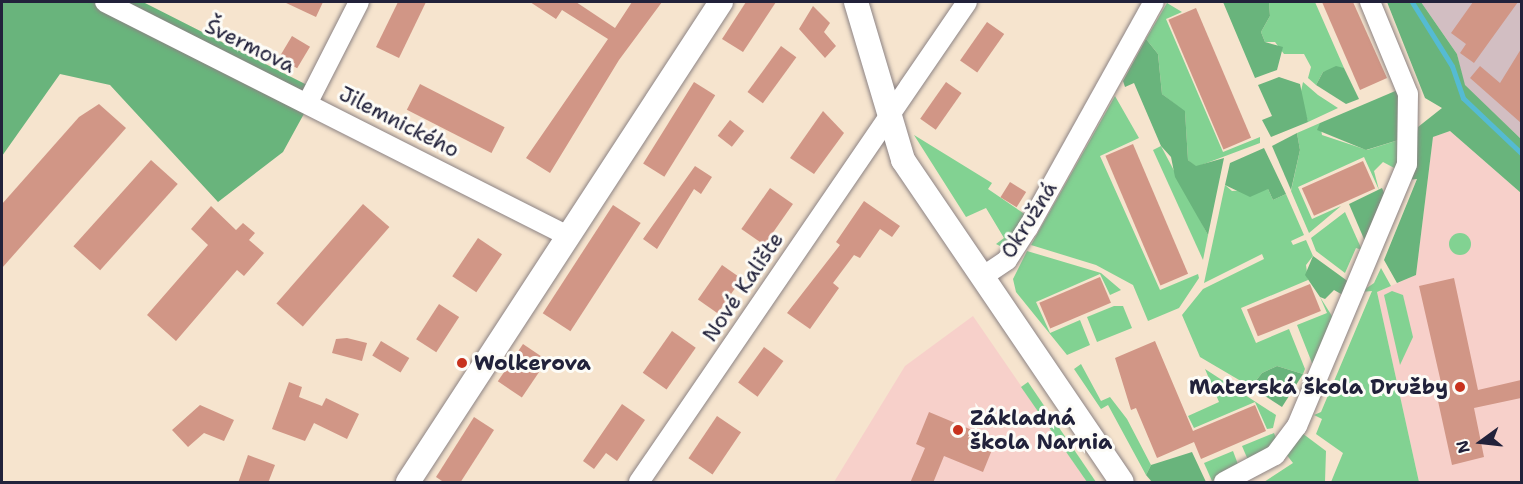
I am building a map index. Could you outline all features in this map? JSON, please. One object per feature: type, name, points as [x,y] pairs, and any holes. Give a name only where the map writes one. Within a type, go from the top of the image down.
[{"type":"street","name":"Švermova","points":[[105,2],[308,102]]},
{"type":"street","name":"Jilemnického","points":[[359,2],[308,102],[568,236]]},
{"type":"street","points":[[408,483],[721,2]]},
{"type":"street","points":[[856,2],[887,119],[903,160],[982,277]]},
{"type":"street","name":"Nové Kalište","points":[[639,483],[967,2]]},
{"type":"street","name":"Okružná","points":[[1122,483],[982,277],[1007,260],[1029,228],[1154,2]]},
{"type":"street","points":[[1224,483],[1275,455],[1297,426],[1407,164],[1408,94],[1370,2]]},
{"type":"shaded area","points":[[1421,2],[1521,2],[1521,139],[1464,85],[1457,54]]},
{"type":"shaded area","name":"Materská škola Družby","points":[[1450,131],[1521,193],[1521,481],[1516,482],[1419,482],[1377,292],[1416,275],[1433,137]]},
{"type":"shaded area","name":"Základná škola Narnia","points":[[973,316],[1087,482],[834,482],[905,366]]},
{"type":"green space","points":[[2,2],[143,2],[317,90],[283,152],[218,202],[110,85],[60,74],[2,156]]},
{"type":"green space","points":[[1223,2],[1269,2],[1270,16],[1261,32],[1265,42],[1283,47],[1277,70],[1255,78]]},
{"type":"green space","points":[[1269,2],[1315,2],[1344,68],[1323,72],[1316,85],[1308,78],[1311,67],[1304,54],[1284,54],[1275,42],[1265,42],[1261,32],[1270,16]]},
{"type":"green space","points":[[1387,2],[1421,2],[1457,54],[1465,85],[1521,139],[1521,193],[1450,131],[1433,137],[1416,275],[1397,283],[1384,260],[1417,179],[1408,180],[1418,127],[1442,108],[1425,98]]},
{"type":"green space","points":[[1167,3],[1182,12],[1166,19],[1223,152],[1260,137],[1260,143],[1196,167],[1188,160],[1185,112],[1162,94],[1158,54],[1146,39]]},
{"type":"green space","points":[[1146,39],[1158,54],[1162,94],[1185,111],[1188,160],[1196,166],[1224,158],[1208,235],[1175,177],[1171,157],[1161,146],[1134,83],[1125,87],[1123,81]]},
{"type":"green space","points":[[1336,66],[1344,68],[1359,99],[1346,104],[1316,85],[1323,72]]},
{"type":"green space","points":[[1279,77],[1300,84],[1308,122],[1271,137],[1262,120],[1272,116],[1258,85]]},
{"type":"green space","points":[[1303,82],[1338,108],[1308,122],[1300,96]]},
{"type":"green space","points":[[1400,89],[1405,138],[1366,150],[1317,130],[1320,123]]},
{"type":"green space","points":[[1115,96],[1139,138],[1100,156],[1160,290],[1198,274],[1199,278],[1179,308],[1148,321],[1133,285],[1096,265],[1031,245]]},
{"type":"green space","points":[[1320,123],[1322,135],[1367,150],[1405,138],[1398,170],[1383,162],[1374,171],[1379,190],[1364,157],[1298,187],[1312,219],[1341,206],[1309,233],[1291,191],[1300,150],[1297,133]]},
{"type":"green space","points":[[1297,133],[1300,150],[1291,190],[1272,146]]},
{"type":"green space","points":[[914,135],[992,183],[988,189],[1026,215],[1004,248],[996,244],[1004,238],[986,208],[966,217]]},
{"type":"green space","points":[[1161,146],[1208,235],[1203,260],[1153,150]]},
{"type":"green space","points":[[1264,148],[1286,194],[1273,200],[1268,189],[1250,197],[1225,185],[1230,163]]},
{"type":"green space","points":[[1225,185],[1232,191],[1268,189],[1273,200],[1286,194],[1304,235],[1291,241],[1293,245],[1306,240],[1313,256],[1306,265],[1308,280],[1241,308],[1256,343],[1289,329],[1305,369],[1303,374],[1277,366],[1262,373],[1251,387],[1200,357],[1182,315],[1203,289],[1264,259],[1262,254],[1204,283]]},
{"type":"green space","points":[[1382,188],[1386,197],[1367,246],[1349,204]]},
{"type":"green space","points":[[1345,212],[1362,250],[1356,248],[1345,273],[1316,251],[1311,238]]},
{"type":"green space","points":[[1460,233],[1468,236],[1471,244],[1468,252],[1460,255],[1452,252],[1449,244],[1452,236]]},
{"type":"green space","points":[[1027,251],[1101,273],[1121,290],[1110,295],[1100,274],[1036,302],[1050,333],[1080,320],[1090,345],[1067,355],[1016,292],[1013,279]]},
{"type":"green space","points":[[1313,256],[1353,285],[1348,298],[1334,290],[1325,299],[1320,297],[1305,275]]},
{"type":"green space","points":[[1381,268],[1391,286],[1377,292],[1419,482],[1331,482],[1343,453],[1316,434],[1322,419],[1314,415],[1321,412],[1372,291],[1361,292],[1374,283]]},
{"type":"green space","points":[[1392,291],[1403,295],[1413,337],[1400,365],[1384,295]]},
{"type":"green space","points":[[1320,297],[1337,324],[1319,366],[1312,363],[1297,325],[1327,313]]},
{"type":"green space","points":[[1114,306],[1123,306],[1132,328],[1097,342],[1087,317]]},
{"type":"green space","points":[[1081,364],[1101,401],[1110,397],[1127,419],[1151,465],[1146,475],[1108,405],[1101,409],[1074,369]]},
{"type":"green space","points":[[1277,366],[1303,374],[1282,407],[1251,387],[1262,373]]},
{"type":"green space","points":[[1205,369],[1276,415],[1273,428],[1267,429],[1255,402],[1194,428],[1188,416],[1219,402]]},
{"type":"green space","points":[[1028,382],[1096,482],[1087,482],[1021,387]]},
{"type":"green space","points":[[1274,433],[1278,443],[1248,460],[1242,446]]},
{"type":"green space","points":[[1302,433],[1326,451],[1325,482],[1264,482],[1293,463],[1286,454]]},
{"type":"green space","points":[[1233,451],[1239,467],[1212,481],[1204,463]]},
{"type":"green space","points":[[1192,452],[1206,482],[1152,482],[1146,475],[1151,465]]},
{"type":"building","points":[[284,2],[323,2],[316,17]]},
{"type":"building","points":[[398,2],[426,2],[399,58],[376,47]]},
{"type":"building","points":[[530,2],[576,2],[615,28],[632,2],[662,2],[619,60],[550,173],[526,158],[608,39],[562,10],[556,19]]},
{"type":"building","points":[[746,2],[776,2],[743,52],[722,39]]},
{"type":"building","points":[[1322,2],[1353,2],[1387,78],[1360,90]]},
{"type":"building","points":[[1473,2],[1518,2],[1474,63],[1460,53],[1466,44],[1451,33]]},
{"type":"building","points":[[813,6],[830,23],[824,32],[836,46],[825,58],[799,29]]},
{"type":"building","points":[[1196,8],[1251,138],[1223,150],[1168,20]]},
{"type":"building","points":[[987,22],[1004,34],[977,73],[960,61]]},
{"type":"building","points":[[292,36],[310,47],[297,68],[279,57]]},
{"type":"building","points":[[781,46],[796,57],[763,103],[747,92]]},
{"type":"building","points":[[1521,49],[1521,123],[1470,78],[1480,66],[1500,83]]},
{"type":"building","points":[[694,82],[715,95],[664,177],[643,163]]},
{"type":"building","points":[[946,82],[962,93],[936,130],[920,119]]},
{"type":"building","points":[[420,84],[505,127],[491,153],[407,110]]},
{"type":"building","points":[[99,104],[126,128],[2,268],[2,204],[79,117]]},
{"type":"building","points":[[823,111],[844,133],[814,174],[790,158]]},
{"type":"building","points":[[730,120],[744,131],[732,147],[718,136]]},
{"type":"building","points":[[1133,144],[1188,274],[1160,286],[1105,156]]},
{"type":"building","points":[[151,160],[178,184],[100,270],[73,246]]},
{"type":"building","points":[[1363,161],[1375,188],[1314,216],[1302,188]]},
{"type":"building","points":[[695,166],[712,177],[701,194],[694,189],[657,249],[643,239]]},
{"type":"building","points":[[1010,182],[1026,192],[1017,207],[1000,197]]},
{"type":"building","points":[[770,188],[793,204],[764,245],[741,229]]},
{"type":"building","points":[[864,201],[900,226],[892,237],[880,229],[860,258],[854,255],[833,283],[839,288],[810,329],[787,313],[840,245],[836,242]]},
{"type":"building","points":[[363,204],[389,227],[303,327],[276,304]]},
{"type":"building","points":[[613,205],[641,223],[570,331],[543,313]]},
{"type":"building","points":[[211,206],[236,230],[243,223],[255,233],[249,240],[264,253],[244,276],[237,270],[176,341],[147,315],[208,245],[191,229]]},
{"type":"building","points":[[478,238],[502,254],[476,292],[452,276]]},
{"type":"building","points":[[722,265],[742,279],[718,313],[698,299]]},
{"type":"building","points":[[1100,277],[1111,303],[1050,329],[1039,303]]},
{"type":"building","points":[[1454,278],[1478,390],[1521,380],[1521,398],[1474,408],[1484,457],[1452,465],[1438,401],[1445,400],[1419,286]]},
{"type":"building","points":[[1310,284],[1321,311],[1258,336],[1247,309]]},
{"type":"building","points":[[439,304],[459,317],[436,352],[416,339]]},
{"type":"building","points":[[672,331],[696,348],[667,389],[643,373]]},
{"type":"building","points":[[347,338],[367,343],[362,361],[332,353],[336,339]]},
{"type":"building","points":[[381,341],[409,358],[401,373],[372,356]]},
{"type":"building","points":[[1155,341],[1193,431],[1255,405],[1266,431],[1201,459],[1194,442],[1157,458],[1136,408],[1131,410],[1115,358]]},
{"type":"building","points":[[523,344],[547,360],[522,398],[498,381]]},
{"type":"building","points":[[764,347],[783,361],[758,397],[738,383]]},
{"type":"building","points":[[289,382],[302,387],[299,397],[322,406],[326,398],[359,414],[347,439],[314,423],[305,441],[272,429]]},
{"type":"building","points":[[622,404],[645,420],[617,461],[606,453],[594,469],[583,461]]},
{"type":"building","points":[[200,405],[234,420],[224,441],[204,433],[188,447],[172,430]]},
{"type":"building","points":[[929,412],[996,440],[983,472],[944,456],[933,483],[910,483],[925,448],[916,444]]},
{"type":"building","points":[[717,416],[741,432],[713,474],[688,458]]},
{"type":"building","points":[[474,417],[494,430],[460,483],[445,483],[436,477]]},
{"type":"building","points":[[248,455],[275,465],[268,483],[238,483]]},
{"type":"waterway","points":[[1412,2],[1452,66],[1463,98],[1522,154]]},
{"type":"place","name":"Wolkerova","points":[[462,363]]},
{"type":"place","name":"Materská škola Družby","points":[[1460,387]]},
{"type":"place","name":"Základná škola Narnia","points":[[958,430]]}]
